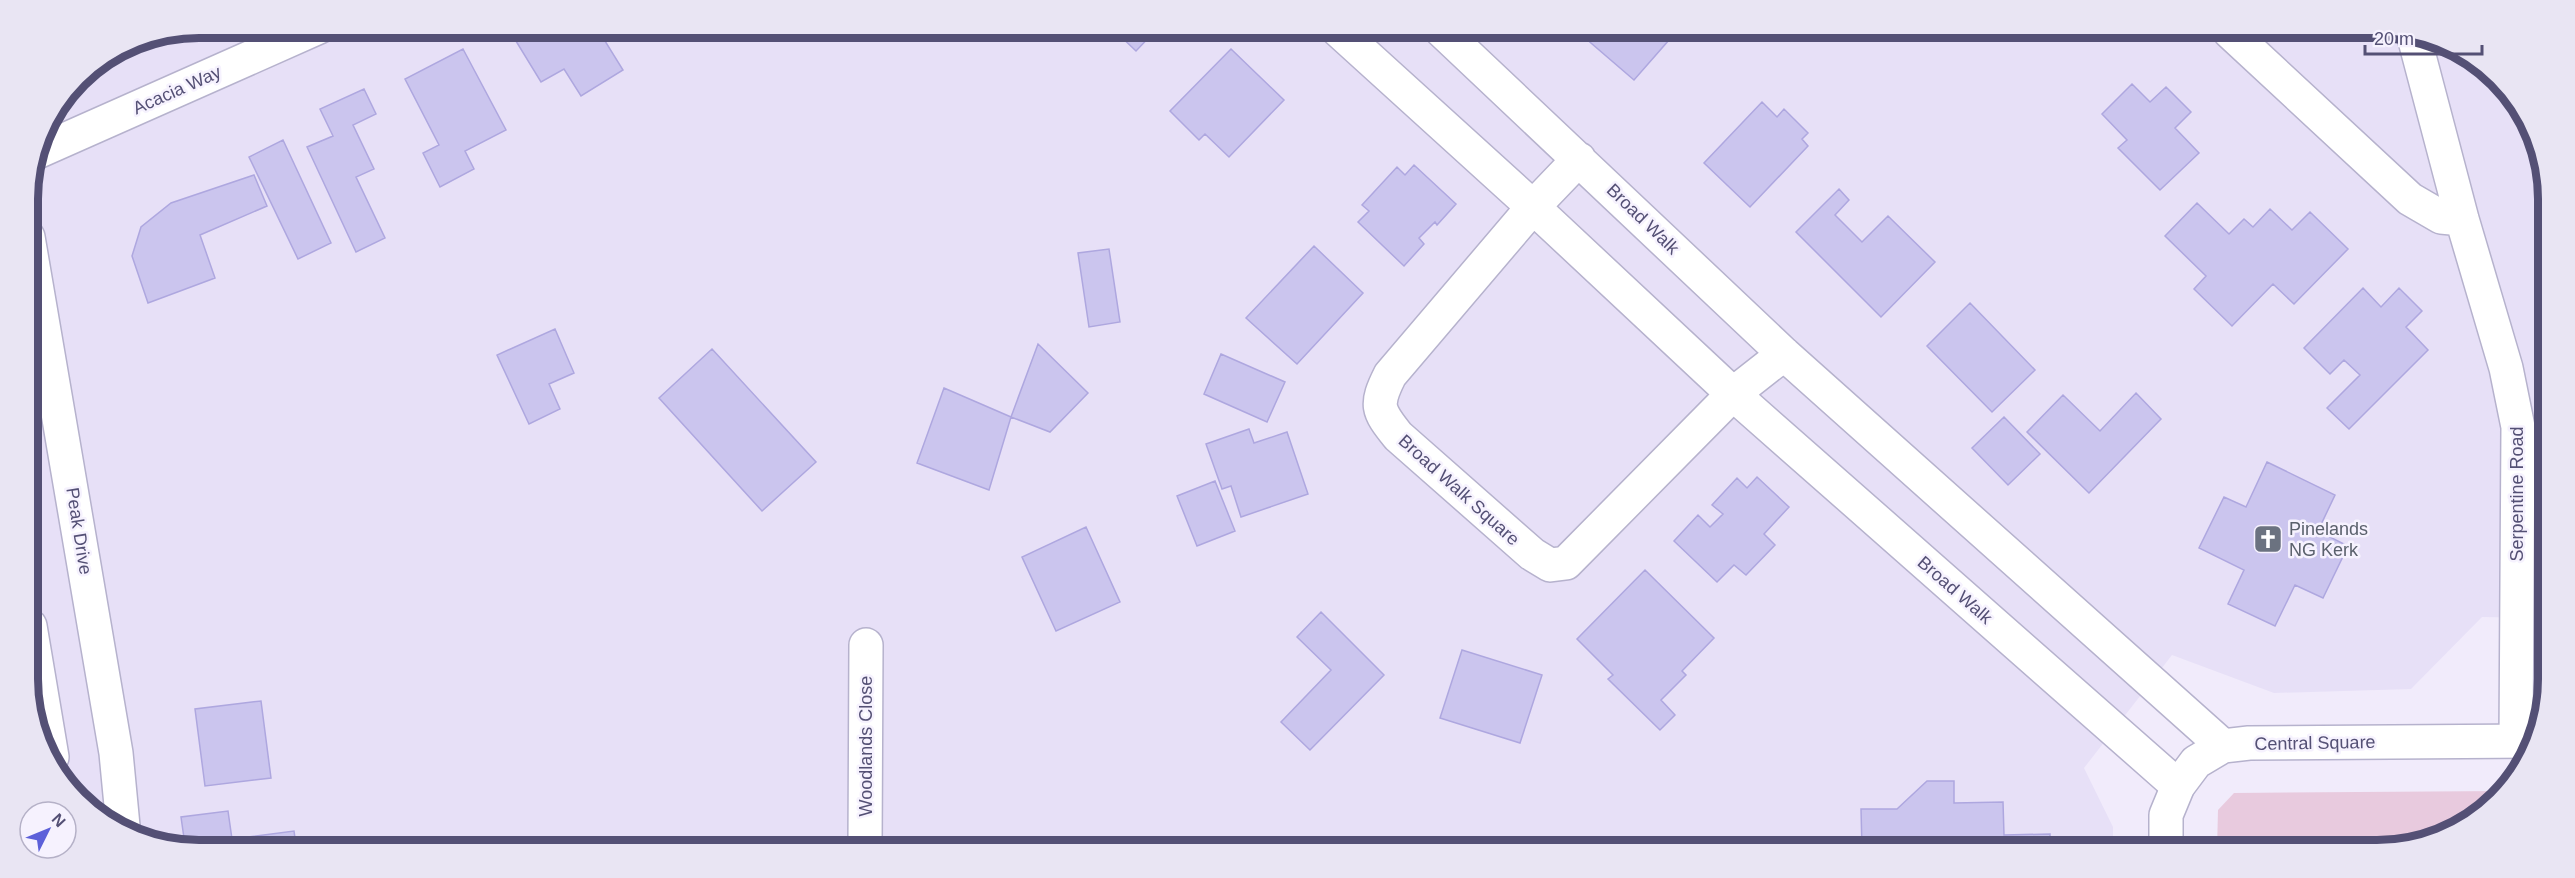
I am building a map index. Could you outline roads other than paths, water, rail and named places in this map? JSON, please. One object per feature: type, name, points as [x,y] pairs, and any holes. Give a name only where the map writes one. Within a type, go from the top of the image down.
[{"type":"street","name":"Broad Walk","points":[[1346,37],[1533,207],[1733,394],[2178,786]]},
{"type":"street","name":"Broad Walk","points":[[1450,37],[1784,354],[2223,746]]},
{"type":"street","points":[[2235,37],[2410,199],[2440,217],[2462,219]]},
{"type":"street","name":"Acacia Way","points":[[46,148],[294,38]]},
{"type":"street","name":"Serpentine Road","points":[[2416,43],[2462,219],[2506,368],[2518,427],[2525,741]]},
{"type":"street","points":[[1533,207],[1580,159]]},
{"type":"street","name":"Broad Walk Square","points":[[1533,207],[1390,375],[1380,395],[1381,416],[1398,436],[1532,554],[1550,565],[1566,562],[1579,551],[1733,394]]},
{"type":"street","name":"Peak Drive","points":[[38,296],[116,753],[123,821]]},
{"type":"street","points":[[1733,394],[1784,354]]},
{"type":"street","name":"Woodlands Close","points":[[865,840],[866,645]]},
{"type":"street","points":[[38,674],[49,737]]},
{"type":"street","name":"Central Square","points":[[2166,840],[2166,815],[2178,786],[2196,762],[2223,746],[2249,743],[2525,741]]},
{"type":"place","name":"Pinelands NG Kerk","points":[[2268,539]]}]
